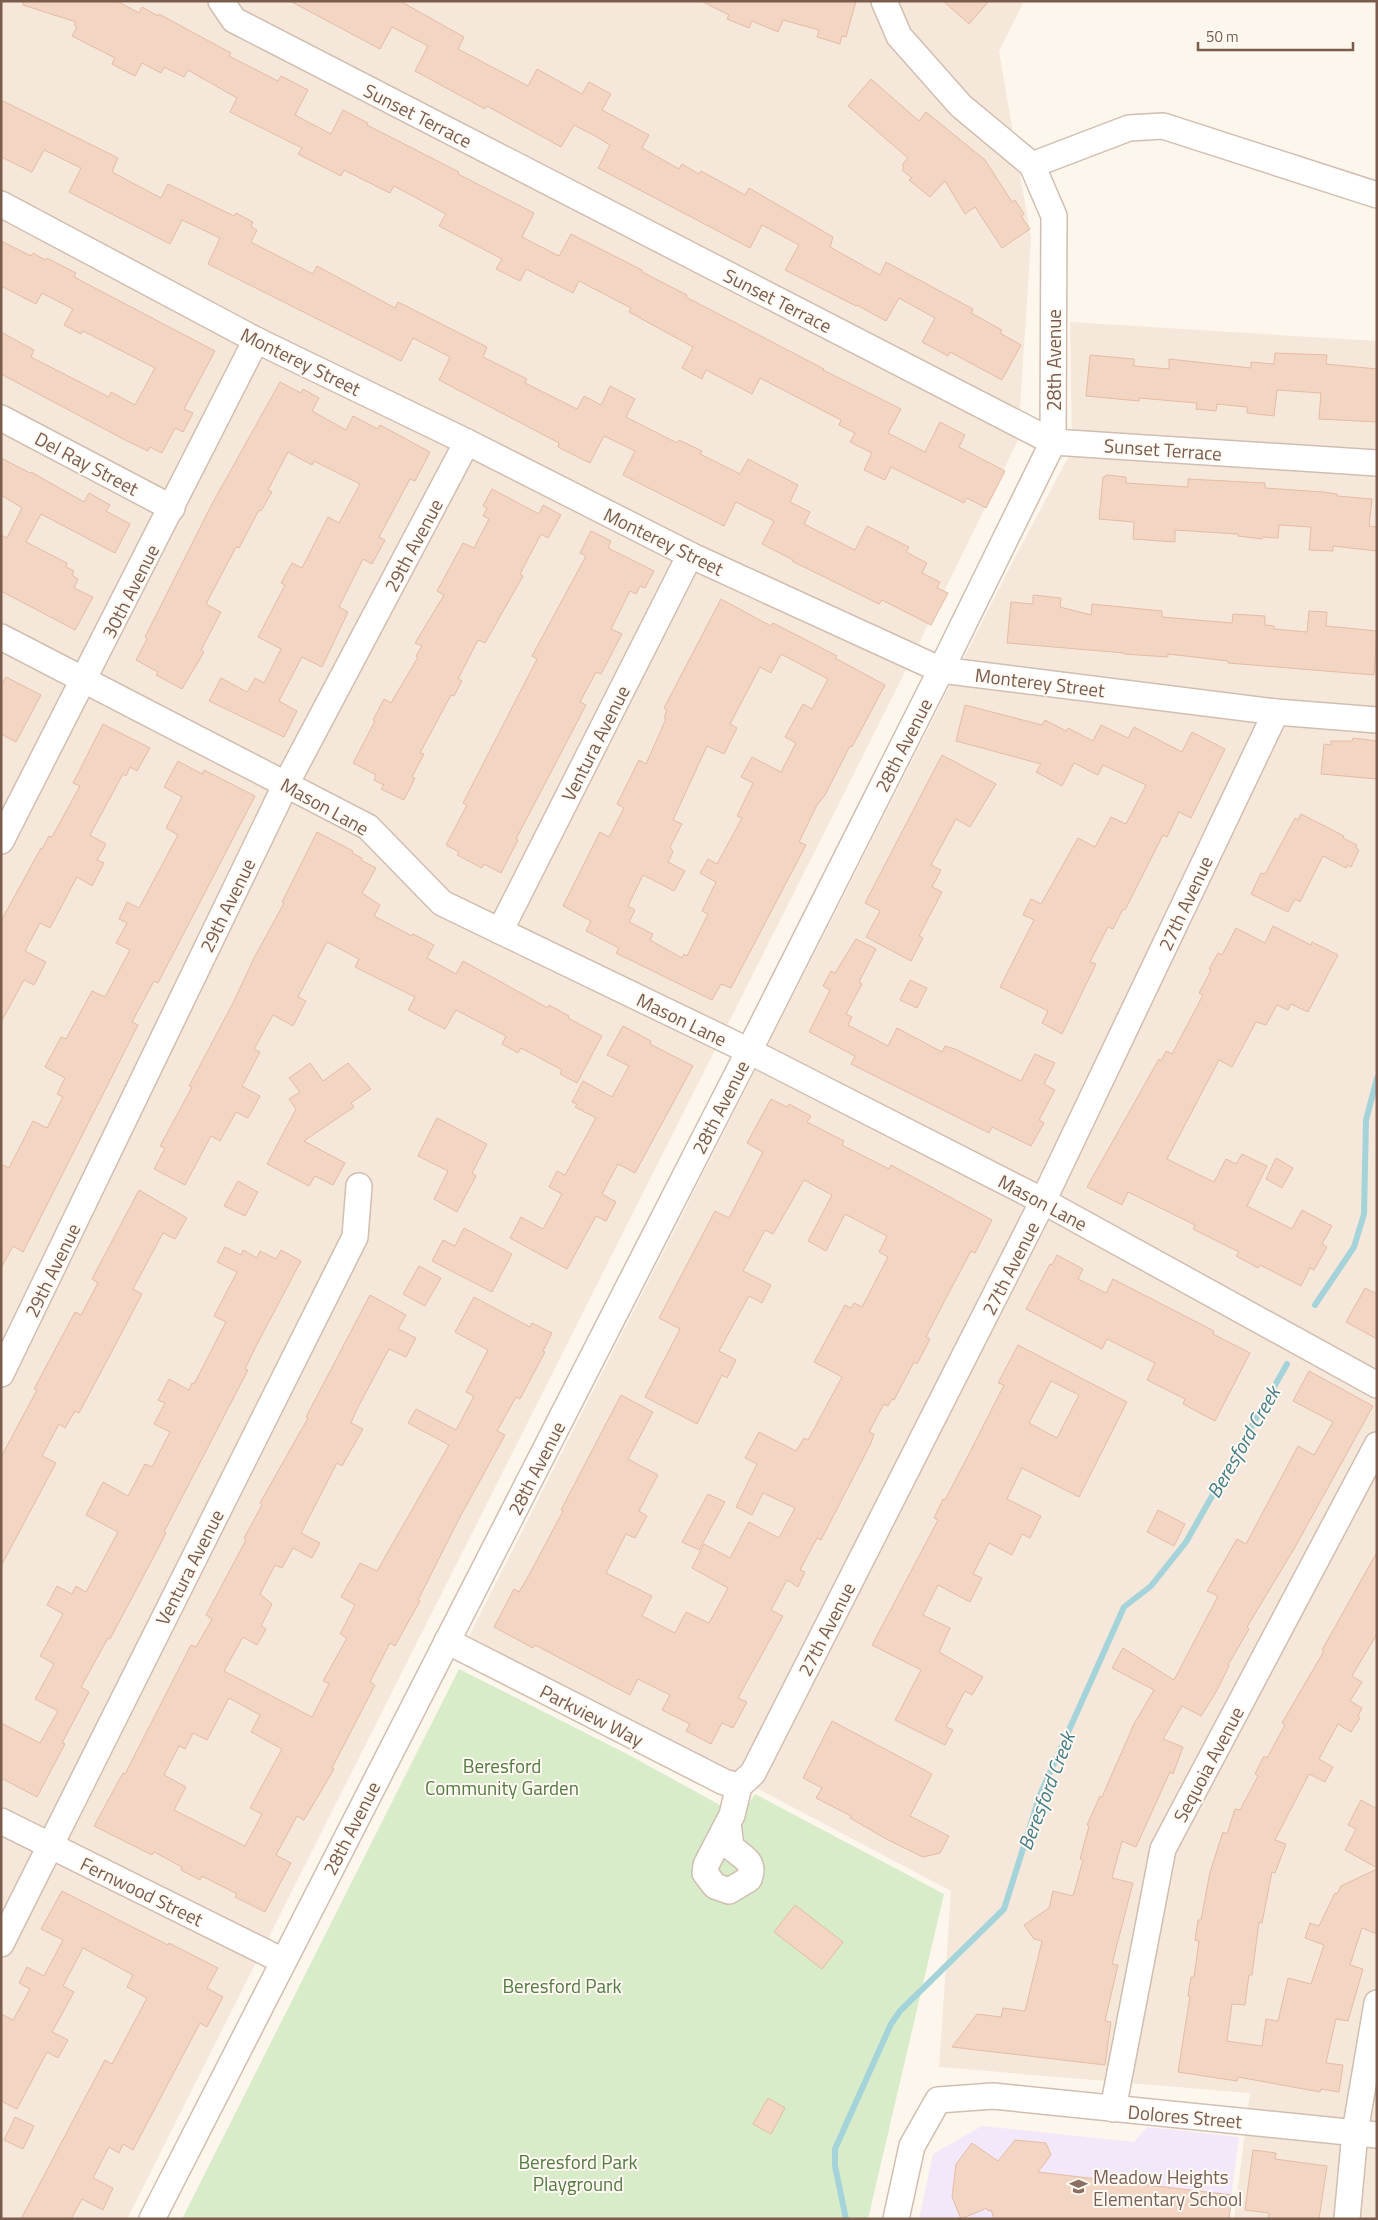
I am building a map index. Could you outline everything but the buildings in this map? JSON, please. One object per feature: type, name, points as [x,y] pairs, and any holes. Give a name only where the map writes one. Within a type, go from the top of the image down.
[{"type":"street","name":"Sunset Terrace","points":[[221,1],[234,20],[1052,442],[1377,463]]},
{"type":"street","name":"28th Avenue","points":[[152,2219],[749,1051],[941,670],[1052,442],[1054,216],[1032,165],[960,106],[899,36],[884,1]]},
{"type":"street","points":[[1032,165],[1130,128],[1163,126],[1377,195]]},
{"type":"street","name":"Monterey Street","points":[[1,204],[256,340],[467,442],[690,554],[941,670],[1276,712],[1377,720]]},
{"type":"street","name":"30th Avenue","points":[[1,841],[256,340]]},
{"type":"street","name":"Del Ray Street","points":[[1,418],[172,508]]},
{"type":"street","name":"29th Avenue","points":[[1,1374],[286,784],[467,442]]},
{"type":"street","name":"Ventura Avenue","points":[[500,931],[690,554]]},
{"type":"street","name":"Mason Lane","points":[[1,637],[368,827],[442,903],[749,1051],[1043,1201],[1377,1385]]},
{"type":"street","name":"27th Avenue","points":[[739,1786],[753,1773],[1043,1201],[1276,712]]},
{"type":"street","name":"Ventura Avenue","points":[[1,1944],[355,1237],[359,1186]]},
{"type":"street","name":"Sequoia Avenue","points":[[1113,2109],[1163,1849],[1377,1444]]},
{"type":"street","name":"Parkview Way","points":[[447,1641],[724,1782],[739,1786]]},
{"type":"street","points":[[728,1823],[739,1786]]},
{"type":"street","name":"Fernwood Street","points":[[1,1821],[283,1960]]},
{"type":"street","points":[[1347,2219],[1366,2134],[1377,2003]]},
{"type":"street","name":"Dolores Street","points":[[896,2219],[912,2146],[938,2100],[993,2096],[1366,2134]]},
{"type":"shaded area","points":[[1,1],[1024,1],[999,51],[1031,238],[1018,440],[902,678],[127,2219],[1,2219]]},
{"type":"shaded area","points":[[1070,322],[1377,341],[1377,2219],[1234,2219],[1250,2093],[939,2067],[951,1891],[469,1636],[1012,563],[1072,450]]},
{"type":"shaded area","name":"Meadow Heights Elementary School","points":[[982,2126],[1134,2142],[1147,2127],[1239,2137],[1228,2219],[919,2219],[933,2154]]},
{"type":"green space","name":"Beresford Park","points":[[459,1669],[629,1755],[740,1816],[755,1794],[944,1894],[868,2219],[182,2219]]},
{"type":"waterway","name":"Beresford Creek","points":[[1315,1305],[1354,1247],[1364,1214],[1366,1120],[1377,1078]]},
{"type":"waterway","name":"Beresford Creek","points":[[846,2219],[835,2166],[835,2149],[891,2024],[900,2011],[1004,1909],[1040,1795],[1124,1607],[1151,1586],[1186,1542],[1287,1364]]},
{"type":"place","name":"Meadow Heights Elementary School","points":[[1079,2187]]},
{"type":"park label","name":"Beresford Community Garden","points":[[502,1776]]},
{"type":"park label","name":"Beresford Park Playground","points":[[578,2172]]}]
